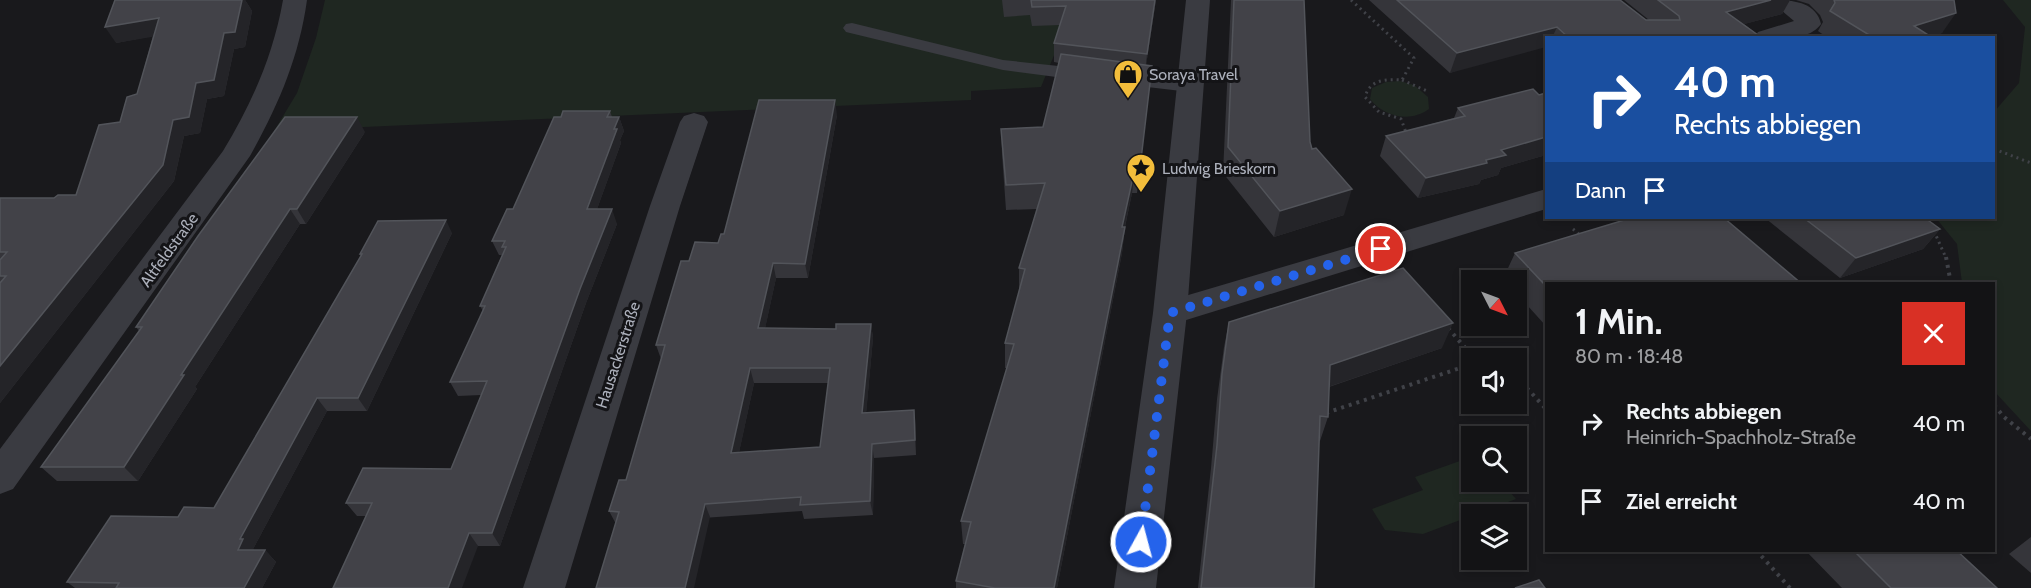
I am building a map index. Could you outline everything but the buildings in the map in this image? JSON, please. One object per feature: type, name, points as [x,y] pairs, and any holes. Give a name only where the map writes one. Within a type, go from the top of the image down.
[{"type":"street","name":"Altfeldstraße","points":[[0,478],[235,156],[268,100],[291,35],[296,0]]},
{"type":"street","points":[[1135,588],[1170,313],[1198,0]]},
{"type":"street","points":[[1774,36],[1808,24],[1808,19],[1781,0]]},
{"type":"street","name":"Hausackerstraße","points":[[544,588],[665,206],[694,122]]},
{"type":"street","points":[[1170,313],[1545,199]]},
{"type":"lane","points":[[852,28],[1003,66],[1190,86]]},
{"type":"path","points":[[1351,0],[1414,58],[1402,80]]},
{"type":"path","points":[[1408,138],[1401,119],[1379,111],[1365,97],[1368,86],[1375,82],[1402,80],[1427,91]]},
{"type":"path","points":[[1995,148],[2031,163]]},
{"type":"path","points":[[1932,228],[1941,239],[1945,250],[1951,282]]},
{"type":"path","points":[[1573,229],[1582,237]]},
{"type":"path","points":[[1443,322],[1465,348]]},
{"type":"path","points":[[1326,413],[1461,368]]},
{"type":"path","points":[[1527,388],[1545,409]]},
{"type":"path","points":[[1995,406],[2004,417],[2031,439]]},
{"type":"path","points":[[1758,552],[1791,588]]},
{"type":"shaded area","points":[[325,0],[1061,0],[1066,26],[1041,87],[971,91],[971,100],[274,131],[297,93],[316,38]]},
{"type":"shaded area","points":[[2003,0],[2031,0],[2031,431],[1995,392],[1995,282],[1962,282],[1957,244],[1937,219],[1995,219],[1995,111],[2019,83],[2025,27]]},
{"type":"shaded area","points":[[1400,81],[1414,85],[1428,97],[1429,109],[1414,116],[1398,116],[1382,110],[1370,99],[1372,88],[1386,82]]},
{"type":"shaded area","points":[[1461,461],[1461,492],[1510,492],[1516,499],[1503,504],[1461,504],[1461,520],[1423,534],[1385,530],[1372,509],[1423,490],[1415,477]]},
{"type":"place","name":"Soraya Travel","points":[[1128,100]]},
{"type":"place","name":"Ludwig Brieskorn","points":[[1141,194]]},
{"type":"route","points":[[1141,542],[1170,313],[1381,249]]}]
